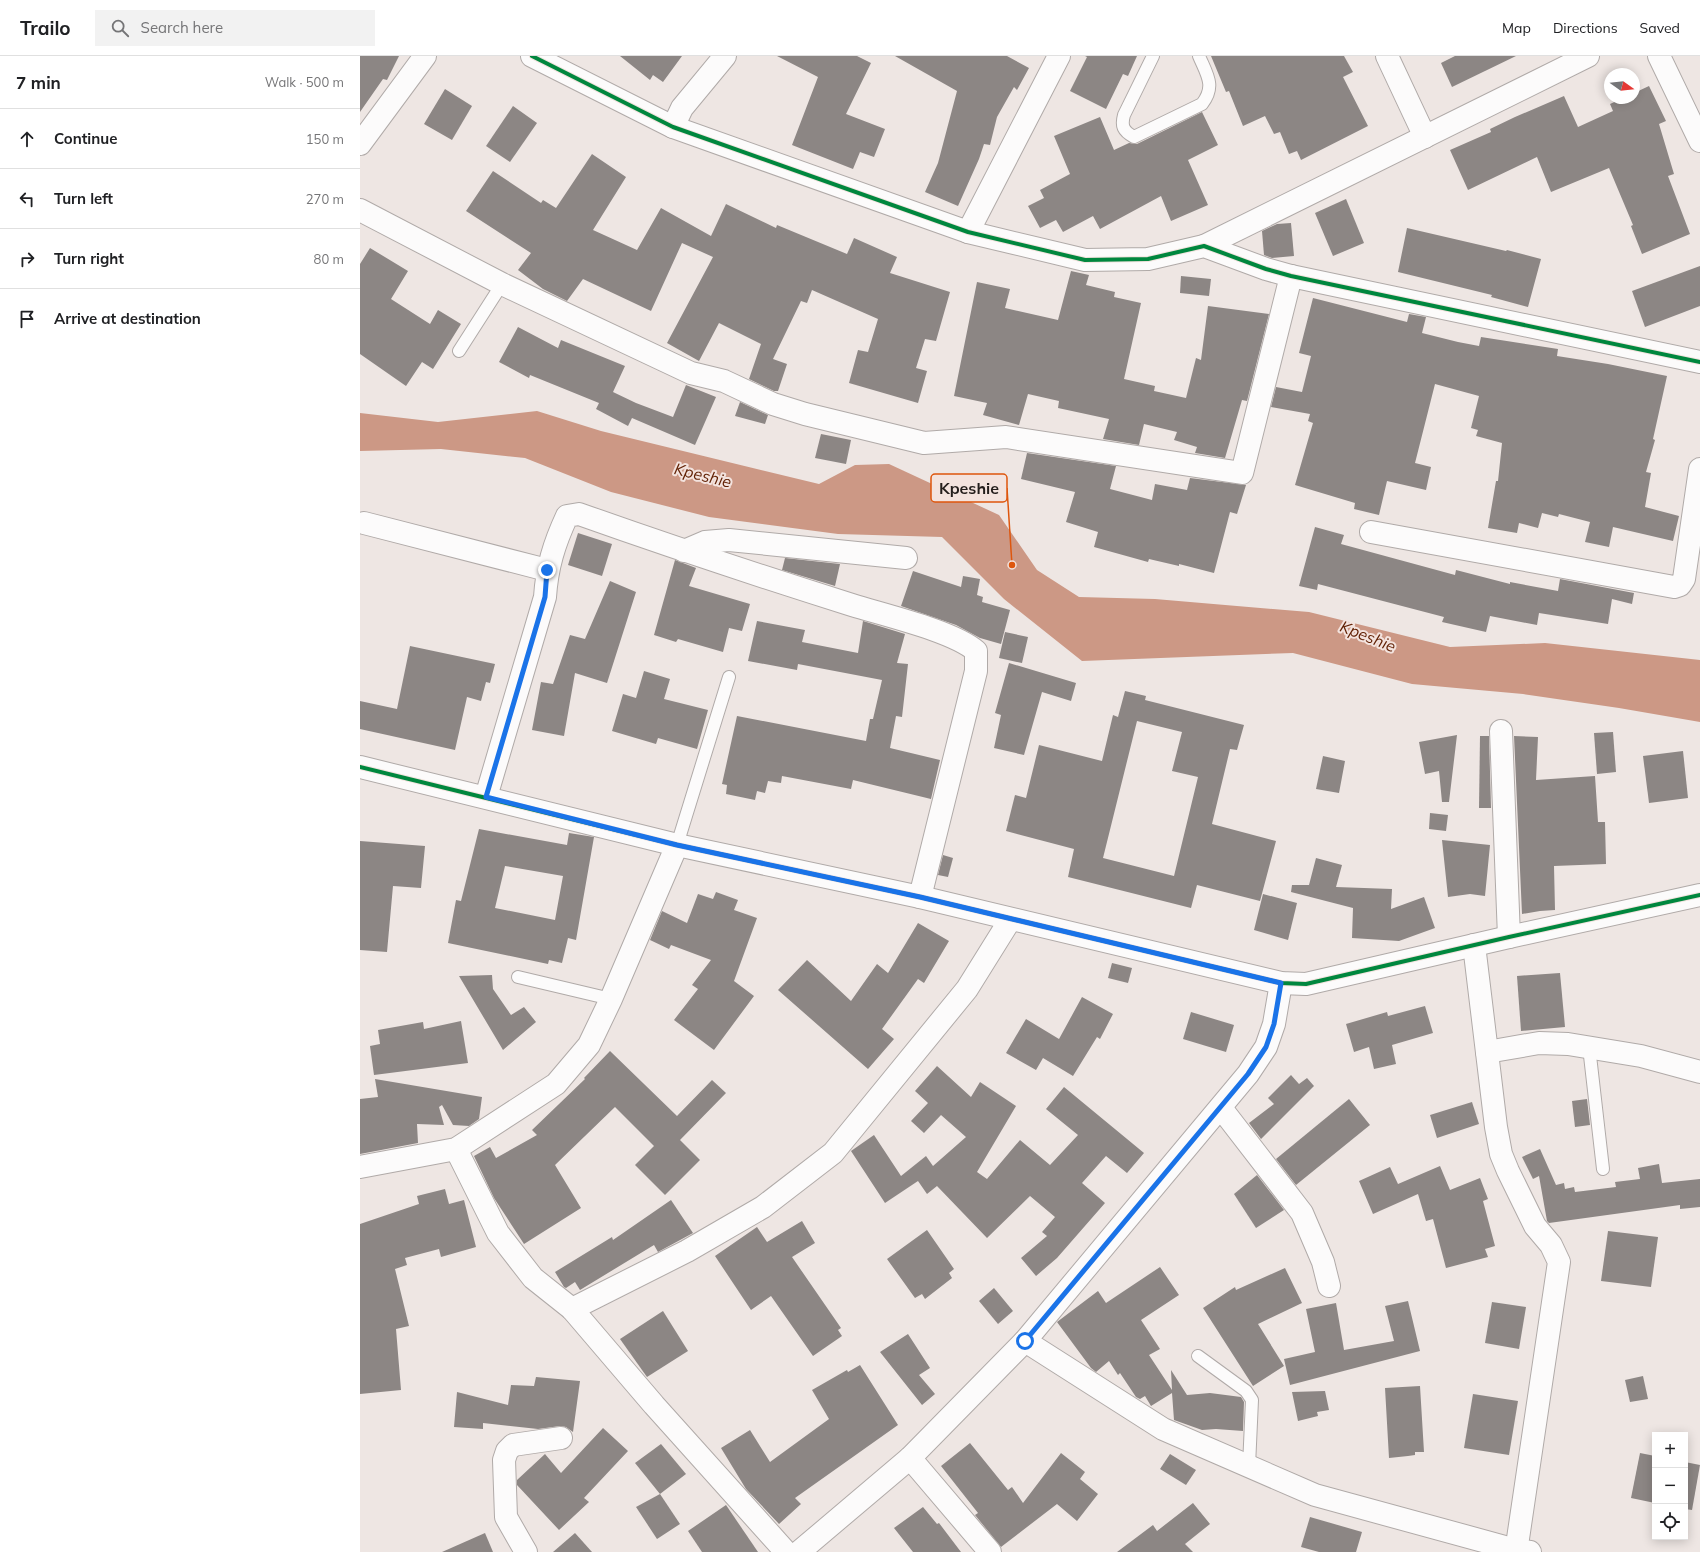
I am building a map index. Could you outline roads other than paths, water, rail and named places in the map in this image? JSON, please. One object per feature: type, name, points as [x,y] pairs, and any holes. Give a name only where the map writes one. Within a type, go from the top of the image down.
[{"type":"street","points":[[360,144],[425,56]]},
{"type":"street","points":[[532,56],[673,127],[968,232],[1085,260],[1148,259],[1204,246],[1588,56]]},
{"type":"street","points":[[673,127],[682,108],[725,56]]},
{"type":"street","points":[[968,232],[1059,56]]},
{"type":"street","points":[[1387,56],[1425,137]]},
{"type":"street","points":[[1662,57],[1700,141]]},
{"type":"street","points":[[360,210],[502,284],[691,373],[724,382],[773,404],[805,414],[924,443],[1006,437],[1242,473],[1291,276]]},
{"type":"street","points":[[1204,246],[1266,269],[1291,276],[1700,362]]},
{"type":"street","points":[[1371,532],[1674,587],[1680,585],[1684,580],[1700,469]]},
{"type":"street","points":[[486,797],[545,597],[547,570],[556,540],[566,516],[579,514],[684,551],[925,628],[967,643],[976,651],[976,671],[920,897]]},
{"type":"street","points":[[364,524],[547,570]]},
{"type":"street","points":[[684,551],[705,542],[729,540],[906,558]]},
{"type":"street","points":[[1501,731],[1509,937]]},
{"type":"street","points":[[360,767],[677,845],[920,897],[1010,920],[1281,983],[1306,984],[1700,895]]},
{"type":"street","points":[[360,1167],[456,1149],[556,1084],[589,1045],[611,999],[677,845]]},
{"type":"street","points":[[572,1309],[687,1251],[763,1207],[833,1152],[967,989],[1010,920]]},
{"type":"street","points":[[1025,1341],[1164,1429],[1315,1495],[1521,1551],[1559,1262],[1551,1245],[1535,1226],[1501,1154],[1496,1127],[1474,945]]},
{"type":"street","points":[[799,1552],[910,1458],[1025,1341],[1248,1074],[1266,1047],[1274,1024],[1281,983]]},
{"type":"street","points":[[1487,1052],[1539,1043],[1589,1047],[1641,1056],[1700,1072]]},
{"type":"street","points":[[1221,1108],[1302,1213],[1324,1262],[1329,1286]]},
{"type":"street","points":[[456,1149],[498,1233],[533,1278],[572,1309],[654,1405],[786,1552]]},
{"type":"street","points":[[526,1552],[506,1517],[504,1460],[507,1451],[513,1445],[561,1438]]},
{"type":"street","points":[[910,1458],[990,1552]]},
{"type":"lane","points":[[1153,56],[1124,115],[1122,124],[1125,132],[1134,136],[1202,104],[1209,95],[1210,84],[1199,56]]},
{"type":"lane","points":[[459,351],[502,284]]},
{"type":"lane","points":[[677,845],[729,677]]},
{"type":"lane","points":[[518,977],[611,999]]},
{"type":"lane","points":[[1589,1047],[1602,1169]]},
{"type":"lane","points":[[1198,1356],[1246,1391],[1252,1400],[1249,1466]]},
{"type":"water","points":[[537,411],[601,431],[819,484],[855,465],[889,464],[999,515],[1037,570],[1079,597],[1155,599],[1309,612],[1450,647],[1545,643],[1700,660],[1700,722],[1523,694],[1412,684],[1293,653],[1082,661],[1004,599],[942,537],[838,534],[709,517],[611,492],[525,458],[441,449],[360,451],[360,413],[438,422]]},
{"type":"place","name":"Kpeshie","points":[[1012,565]]}]
